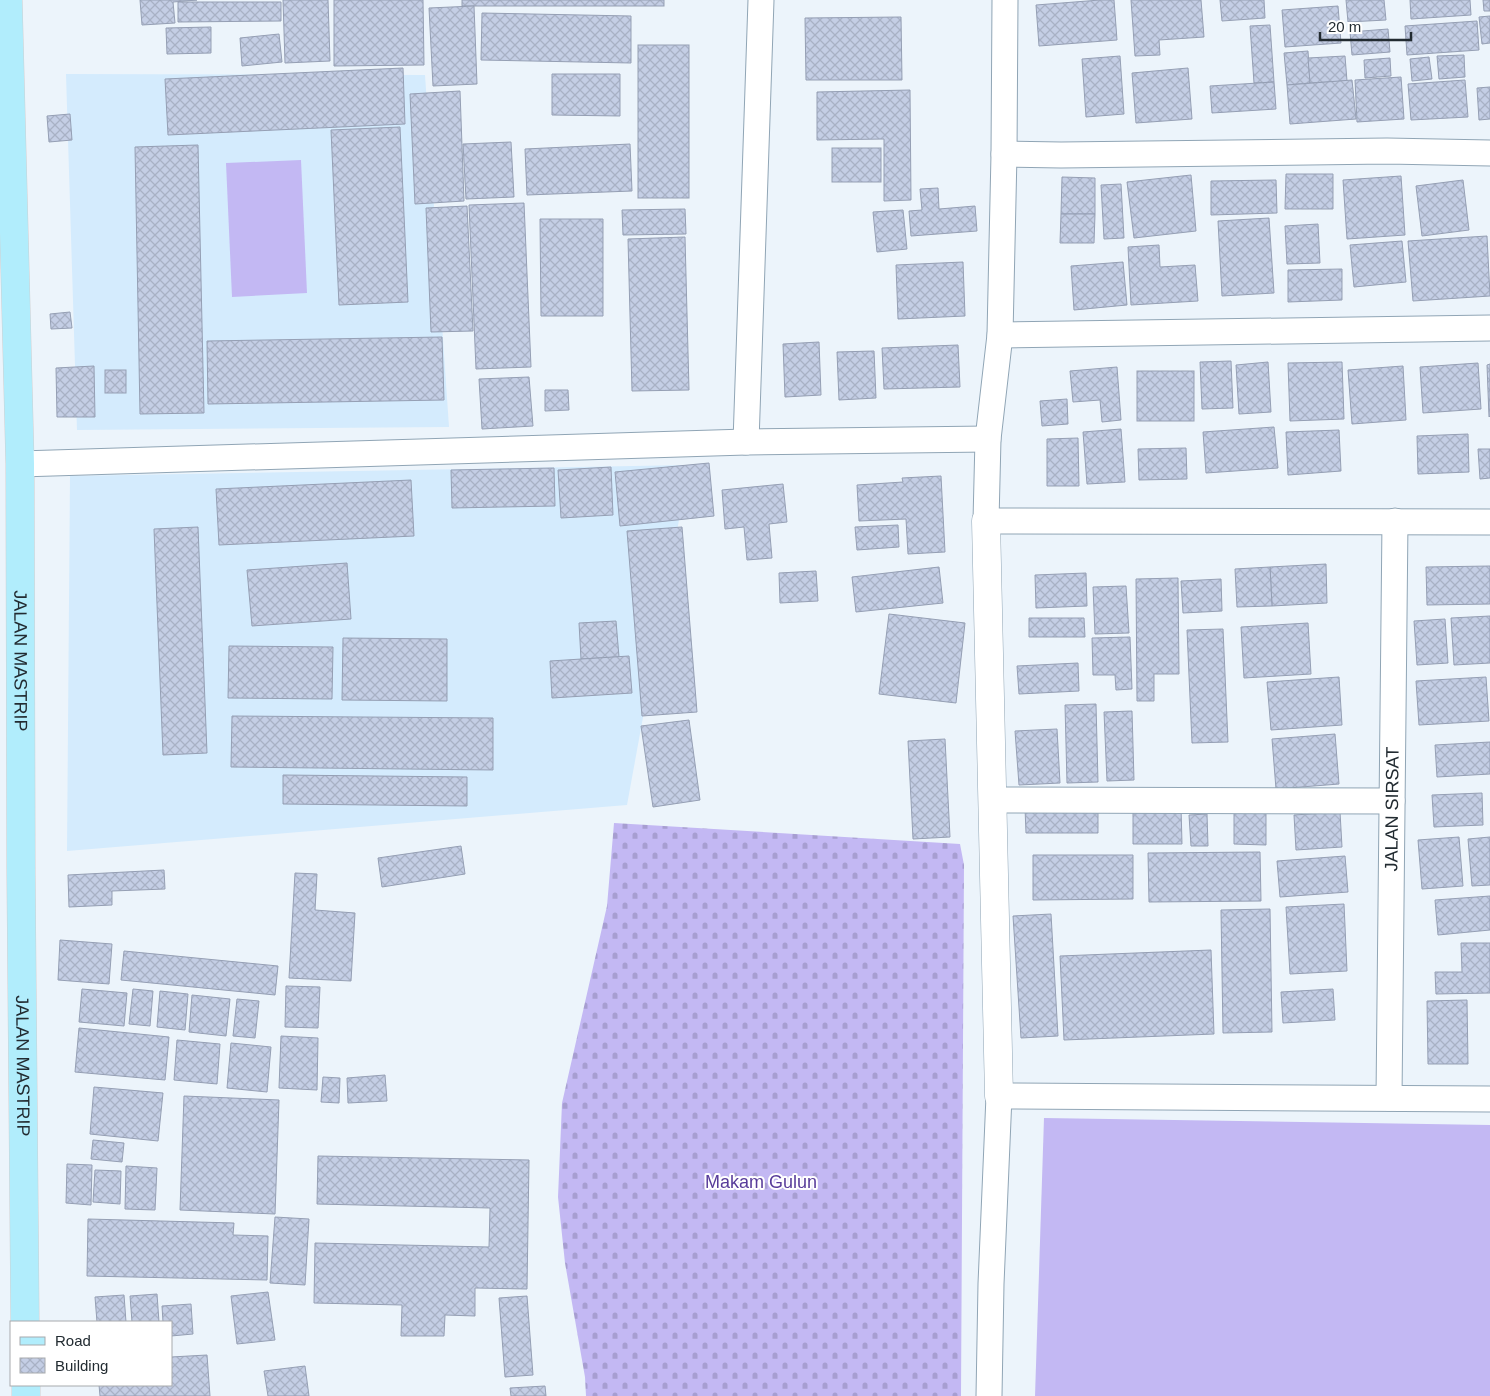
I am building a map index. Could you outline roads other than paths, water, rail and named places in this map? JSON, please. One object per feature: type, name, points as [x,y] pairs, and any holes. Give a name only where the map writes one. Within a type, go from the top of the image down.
[{"type":"main road","name":"JALAN MASTRIP","points":[[8,0],[20,464],[21,861],[26,1321]]},
{"type":"street","points":[[746,442],[761,0]]},
{"type":"street","points":[[988,1396],[999,1096],[986,521],[988,439],[1000,335],[1005,0]]},
{"type":"street","points":[[1004,154],[1387,151],[1490,154]]},
{"type":"street","points":[[1000,335],[1490,328]]},
{"type":"street","points":[[20,464],[746,442],[988,439]]},
{"type":"street","points":[[986,521],[1490,522]]},
{"type":"street","name":"JALAN SIRSAT","points":[[1389,1098],[1396,521]]},
{"type":"street","points":[[992,800],[1392,801]]},
{"type":"street","points":[[999,1096],[1490,1099]]},
{"type":"park label","name":"Makam Gulun","points":[[761,1182]]}]
